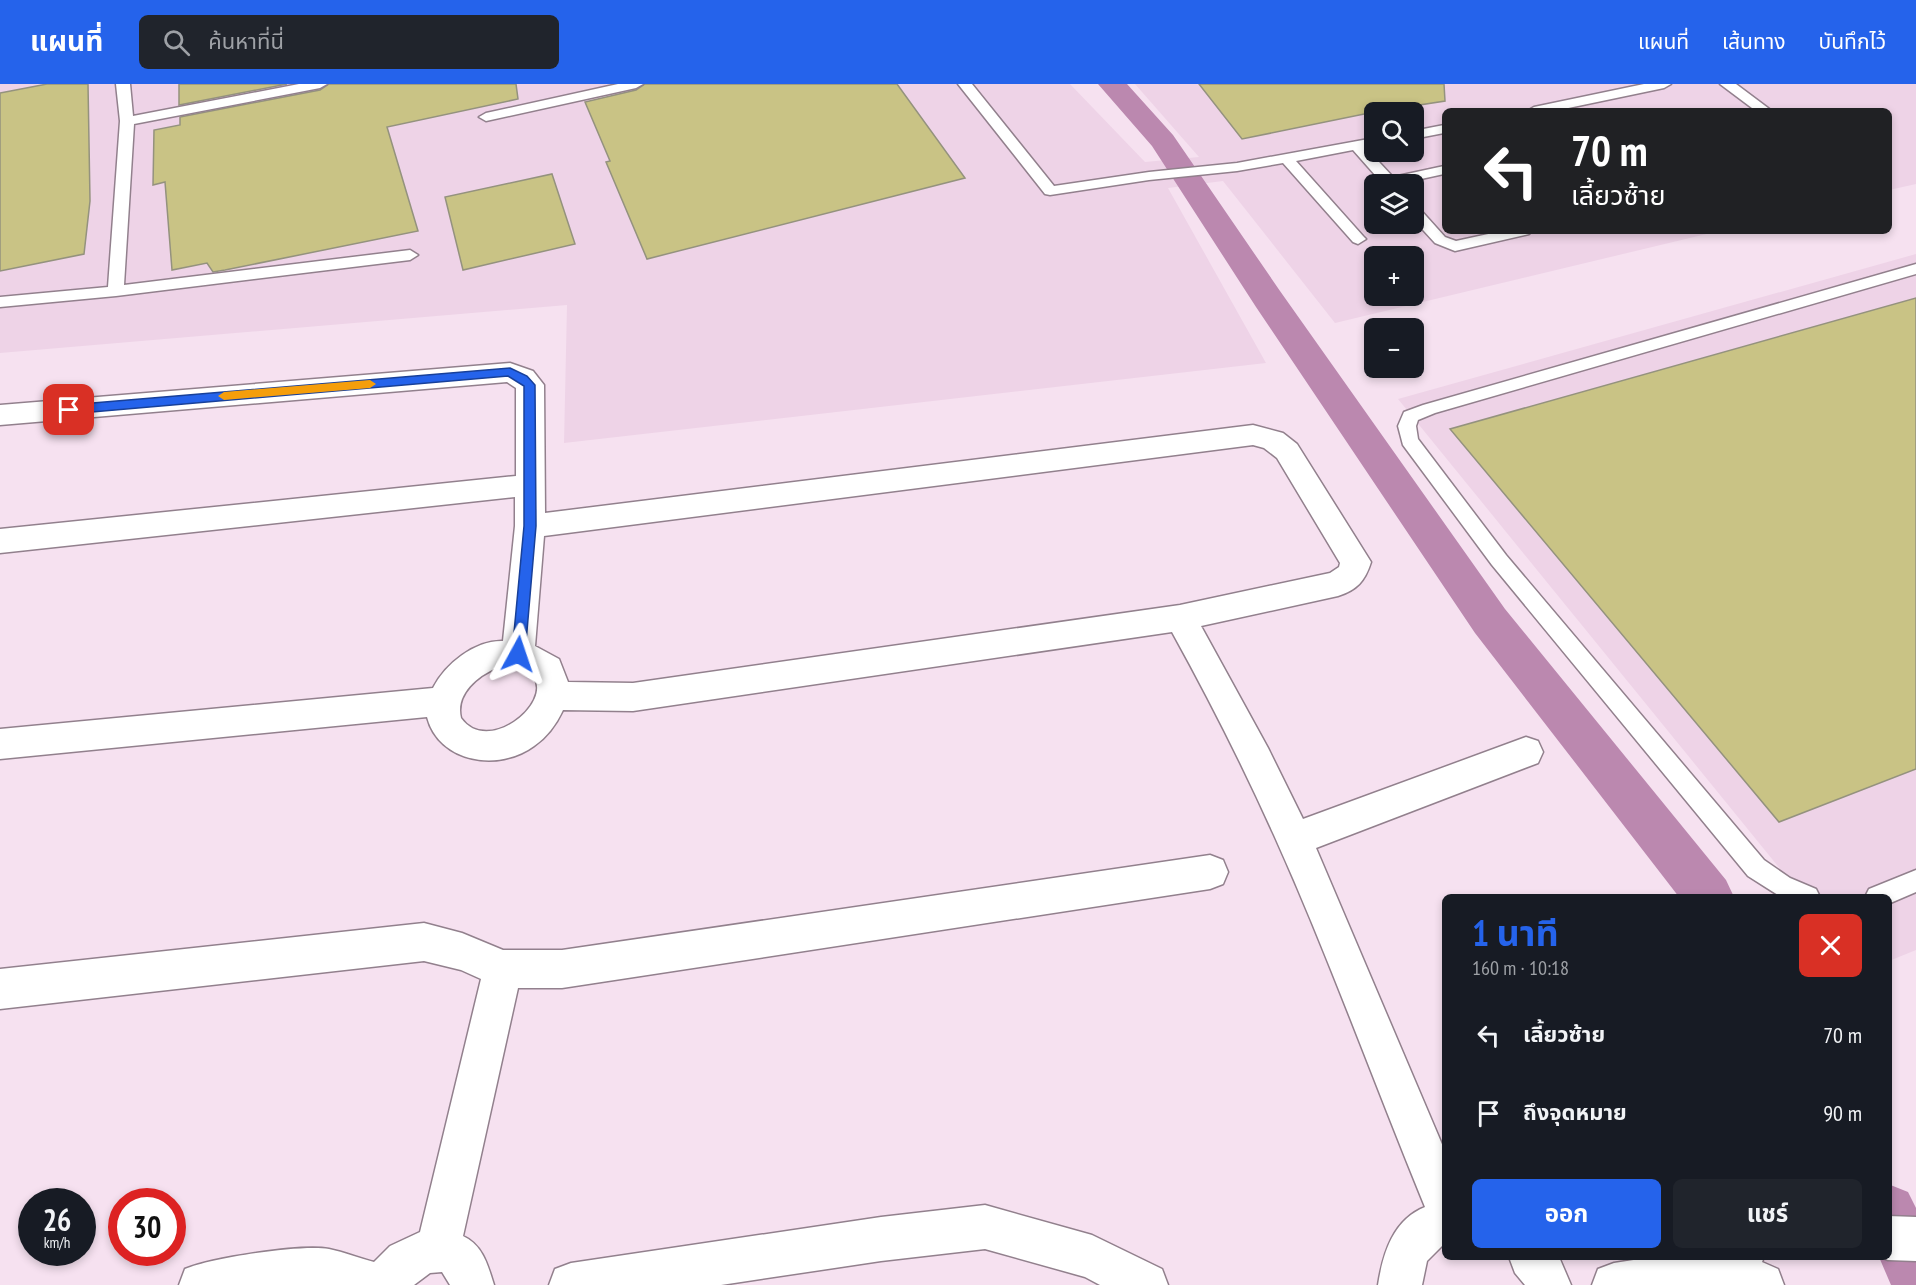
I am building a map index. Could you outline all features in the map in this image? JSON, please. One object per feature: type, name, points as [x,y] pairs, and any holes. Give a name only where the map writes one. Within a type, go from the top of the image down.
[{"type":"street","points":[[0,415],[510,372],[523,378],[530,385],[530,526],[518,654]]},
{"type":"street","points":[[530,526],[1253,435],[1273,440],[1287,451],[1356,562],[1352,574],[1338,584],[1180,618],[633,697],[554,696]]},
{"type":"street","points":[[0,541],[529,485]]},
{"type":"street","points":[[1180,618],[1206,660],[1295,839],[1442,1195]]},
{"type":"street","points":[[500,654],[518,654],[534,658],[547,667],[554,681],[554,696],[548,712],[535,727],[518,739],[498,745],[478,746],[461,741],[449,731],[442,717],[443,701],[451,685],[464,671],[481,660],[500,654]]},
{"type":"street","points":[[0,744],[443,701]]},
{"type":"street","points":[[1295,839],[1526,752]]},
{"type":"street","points":[[0,989],[424,942],[462,952],[503,969],[562,969],[1210,872]]},
{"type":"street","points":[[438,1250],[503,969]]},
{"type":"street","points":[[1400,1285],[1404,1261],[1414,1241],[1431,1226],[1442,1222]]},
{"type":"street","points":[[571,1285],[881,1239],[985,1227],[1092,1257],[1146,1285]]},
{"type":"street","points":[[1892,1238],[1916,1239]]},
{"type":"street","points":[[384,1285],[393,1272],[408,1259],[422,1252],[438,1250],[450,1252],[461,1260],[468,1270],[472,1285]]},
{"type":"street","points":[[1534,1260],[1549,1285]]},
{"type":"street","points":[[201,1285],[297,1271],[327,1271],[376,1285]]},
{"type":"street","points":[[1614,1285],[1740,1274]]},
{"type":"lane","points":[[116,291],[127,121],[123,84]]},
{"type":"lane","points":[[127,121],[320,84]]},
{"type":"lane","points":[[486,117],[636,84]]},
{"type":"lane","points":[[965,84],[1050,191],[1149,176],[1237,167],[1364,144]]},
{"type":"lane","points":[[1548,108],[1664,84]]},
{"type":"lane","points":[[1727,84],[1761,108]]},
{"type":"lane","points":[[1424,133],[1442,129]]},
{"type":"lane","points":[[1357,146],[1382,174]]},
{"type":"lane","points":[[1286,158],[1358,239]]},
{"type":"lane","points":[[1424,175],[1442,170]]},
{"type":"lane","points":[[1424,222],[1440,240],[1455,246],[1510,234]]},
{"type":"lane","points":[[0,302],[116,291],[410,255]]},
{"type":"lane","points":[[1801,894],[1782,886],[1756,868],[1499,560],[1409,440],[1407,426],[1410,416],[1429,409],[1916,269]]},
{"type":"lane","points":[[1884,894],[1916,881]]},
{"type":"shaded area","points":[[0,84],[1070,84],[1145,162],[1199,157],[1135,84],[1916,84],[1916,184],[1892,189],[1892,108],[1442,108],[1442,234],[1706,234],[1424,302],[1424,246],[1364,246],[1364,306],[1406,306],[1335,323],[1223,181],[1168,188],[1266,363],[564,443],[567,305],[0,353]]},
{"type":"shaded area","points":[[1916,254],[1916,950],[1892,960],[1892,894],[1801,894],[1398,399]]},
{"type":"building","points":[[47,84],[88,84],[90,201],[84,254],[0,271],[0,93]]},
{"type":"building","points":[[179,84],[287,84],[179,105]]},
{"type":"building","points":[[329,84],[516,84],[518,99],[387,127],[418,231],[213,272],[207,263],[172,270],[165,182],[153,185],[154,130],[180,125],[180,117],[320,90]]},
{"type":"building","points":[[645,84],[897,84],[965,178],[647,259],[606,162],[610,161],[585,102],[636,90]]},
{"type":"building","points":[[1199,84],[1444,84],[1445,101],[1424,104],[1424,102],[1364,102],[1364,114],[1242,139]]},
{"type":"building","points":[[552,174],[575,244],[463,270],[445,197]]},
{"type":"building","points":[[1916,298],[1916,769],[1779,822],[1450,429]]},
{"type":"waterway","points":[[1112,84],[1163,141],[1268,299],[1490,621],[1707,894]]},
{"type":"waterway","points":[[1892,1221],[1916,1273]]},
{"type":"slow traffic","points":[[224,396],[370,384]]},
{"type":"route","points":[[69,410],[510,372],[523,378],[530,385],[530,526],[518,654]]}]
